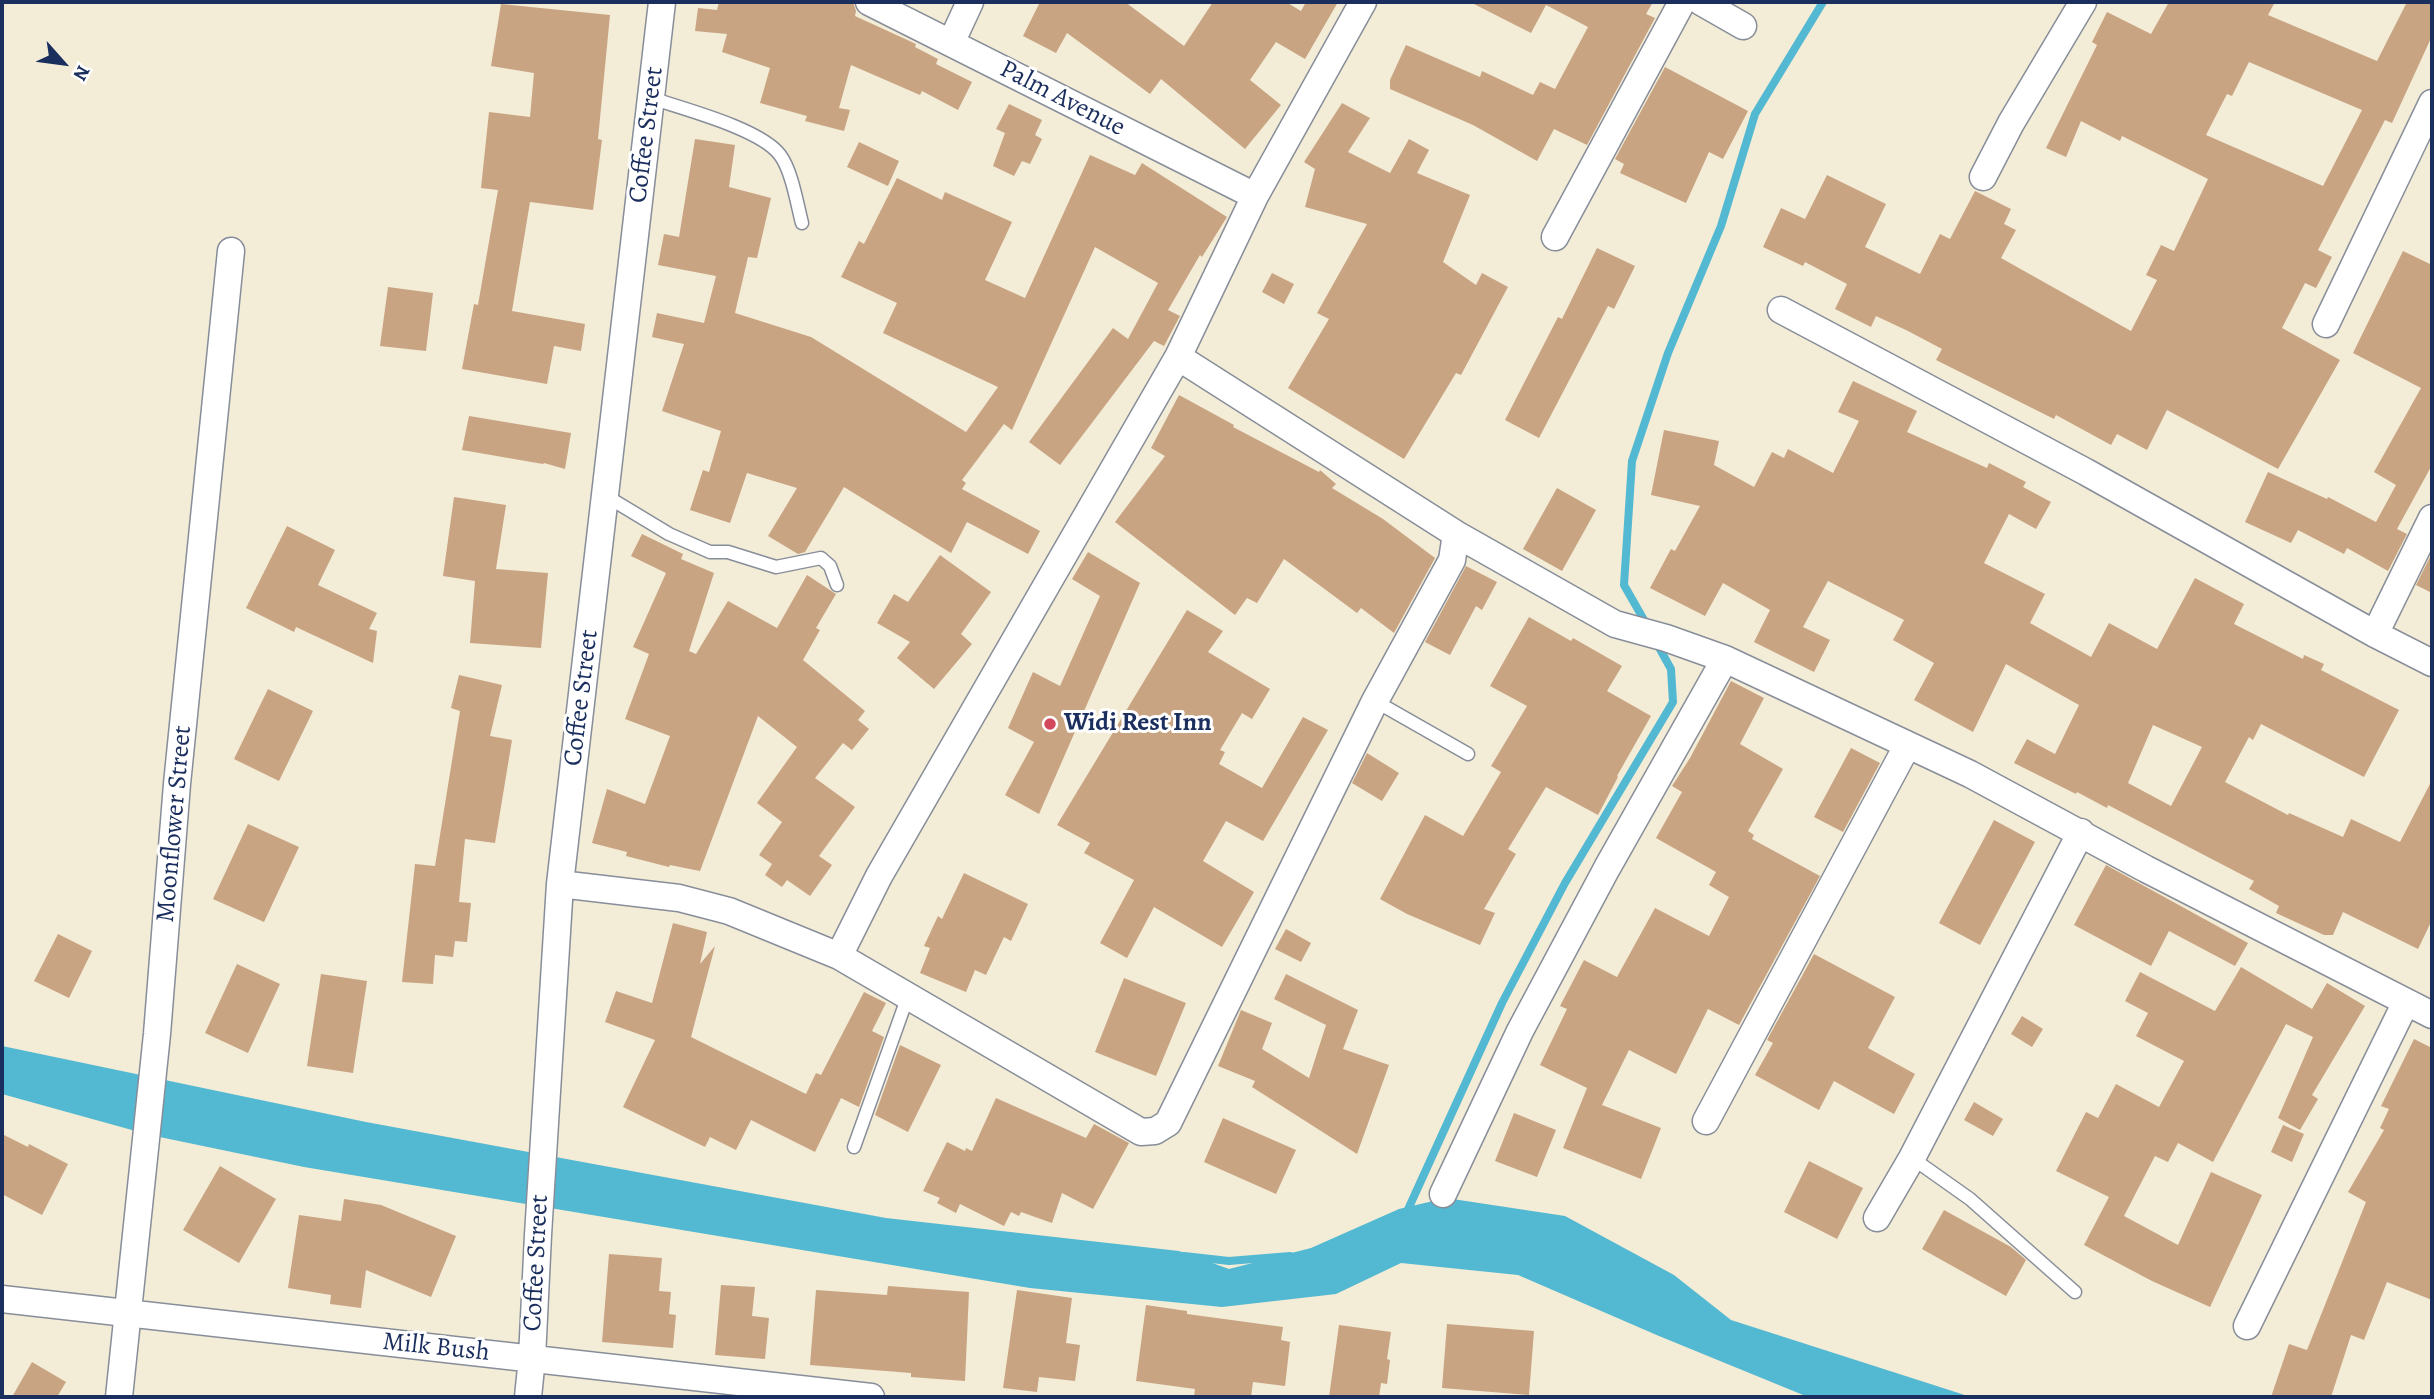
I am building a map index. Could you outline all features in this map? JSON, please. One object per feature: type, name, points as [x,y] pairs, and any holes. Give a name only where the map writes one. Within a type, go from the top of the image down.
[{"type":"street","name":"Coffee Street","points":[[528,1397],[533,1358],[560,884],[662,2]]},
{"type":"street","name":"Palm Avenue","points":[[869,2],[1255,196]]},
{"type":"street","points":[[951,43],[970,2]]},
{"type":"street","points":[[839,956],[879,876],[1178,357],[1255,196],[1363,2]]},
{"type":"street","points":[[1555,237],[1682,2]]},
{"type":"street","points":[[1701,2],[1743,26]]},
{"type":"street","points":[[1983,177],[2011,123],[2083,2]]},
{"type":"street","points":[[2326,324],[2432,103]]},
{"type":"street","name":"Moonflower Street","points":[[119,1397],[157,1034],[177,784],[231,251]]},
{"type":"street","points":[[1781,310],[2086,472],[2375,634],[2432,663]]},
{"type":"street","points":[[1178,357],[1456,534],[1615,624],[1666,638],[1724,659],[1970,774],[2146,869],[2432,1015]]},
{"type":"street","points":[[2375,634],[2432,518]]},
{"type":"street","points":[[560,884],[692,902],[729,911],[839,956],[1141,1132],[1155,1131],[1168,1123],[1375,701],[1452,560],[1456,534]]},
{"type":"street","points":[[1443,1194],[1520,1031],[1724,659]]},
{"type":"street","points":[[1706,1121],[1908,746]]},
{"type":"street","points":[[1877,1218],[1912,1158],[2081,832]]},
{"type":"street","points":[[2247,1326],[2406,1002]]},
{"type":"street","name":"Milk Bush","points":[[2,1299],[855,1396]]},
{"type":"lane","points":[[651,98],[760,137],[781,156],[792,183],[802,223]]},
{"type":"lane","points":[[605,495],[670,534],[710,552],[728,552],[776,567],[821,558],[830,566],[837,585]]},
{"type":"lane","points":[[1375,701],[1468,754]]},
{"type":"lane","points":[[854,1147],[908,996]]},
{"type":"lane","points":[[1912,1158],[1970,1199],[2074,1292]]},
{"type":"water","points":[[2,1046],[366,1122],[886,1218],[1179,1251],[1229,1269],[1311,1248],[1399,1209],[1446,1198],[1565,1216],[1674,1275],[1731,1320],[1971,1397],[1808,1397],[1518,1275],[1401,1263],[1336,1294],[1222,1307],[1030,1288],[304,1167],[150,1135],[2,1094]]},
{"type":"building","points":[[719,2],[853,2],[855,16],[916,44],[915,47],[938,59],[936,64],[972,82],[958,110],[922,91],[920,95],[851,65],[839,108],[850,110],[844,131],[805,121],[807,116],[760,103],[770,68],[722,52],[727,34],[695,31],[698,8],[717,10]]},
{"type":"building","points":[[1040,2],[1125,2],[1184,46],[1213,2],[1286,2],[1301,11],[1306,2],[1338,2],[1305,59],[1276,42],[1250,80],[1281,105],[1245,149],[1161,79],[1150,94],[1067,33],[1056,53],[1023,36]]},
{"type":"building","points":[[1470,2],[1653,2],[1646,14],[1655,18],[1587,145],[1554,129],[1537,161],[1473,125],[1390,89],[1390,80],[1406,45],[1480,77],[1482,71],[1533,95],[1540,82],[1555,89],[1588,27],[1546,5],[1531,33]]},
{"type":"building","points":[[2169,2],[2275,2],[2268,15],[2377,61],[2407,2],[2432,2],[2432,36],[2392,123],[2385,120],[2318,250],[2332,257],[2316,288],[2305,283],[2282,328],[2340,360],[2278,469],[2167,410],[2147,450],[2117,434],[2111,445],[2056,415],[2054,419],[1936,360],[1942,349],[1908,331],[1876,316],[1871,327],[1835,309],[1847,284],[1805,262],[1803,266],[1763,247],[1781,208],[1805,219],[1827,175],[1886,204],[1865,247],[1920,274],[1940,234],[1950,239],[1975,191],[2011,209],[2004,224],[2016,230],[2001,258],[2131,331],[2157,280],[2146,275],[2161,245],[2174,251],[2208,179],[2122,136],[2120,141],[2081,121],[2066,157],[2046,148],[2097,45],[2092,42],[2107,12],[2151,34]],"holes":[[[2249,62],[2362,110],[2323,186],[2206,135],[2227,94],[2232,96]]]},
{"type":"building","points":[[501,4],[610,15],[598,139],[602,140],[593,210],[530,202],[512,311],[585,324],[581,351],[554,346],[547,384],[462,369],[474,304],[478,305],[498,190],[481,188],[489,112],[530,117],[534,73],[491,66]]},
{"type":"building","points":[[1665,67],[1748,111],[1723,159],[1709,152],[1686,203],[1620,173],[1624,164],[1615,159]]},
{"type":"building","points":[[1342,103],[1370,118],[1348,152],[1390,173],[1409,139],[1429,150],[1417,173],[1470,195],[1443,262],[1476,285],[1482,273],[1508,287],[1461,375],[1456,373],[1404,459],[1288,388],[1329,319],[1317,313],[1367,224],[1305,207],[1315,169],[1304,162]]},
{"type":"building","points":[[1009,104],[1042,120],[1035,135],[1042,139],[1030,164],[1022,161],[1014,176],[993,166],[1005,133],[996,129]]},
{"type":"building","points":[[695,139],[735,145],[729,187],[771,198],[757,258],[748,257],[735,313],[811,337],[966,432],[998,387],[883,333],[897,303],[841,277],[859,241],[864,244],[897,178],[942,200],[945,192],[1012,222],[985,280],[1025,298],[1090,155],[1135,175],[1142,163],[1227,217],[1202,257],[1200,255],[1168,310],[1180,316],[1164,346],[1154,341],[1060,465],[1029,442],[1113,328],[1128,339],[1158,283],[1095,247],[1012,430],[1004,424],[962,480],[966,483],[962,489],[1040,531],[1028,554],[967,522],[951,553],[844,487],[805,552],[798,554],[768,536],[797,488],[747,473],[730,523],[690,510],[703,470],[709,472],[721,431],[662,411],[684,344],[652,337],[657,313],[704,323],[716,276],[658,265],[664,234],[679,237]]},
{"type":"building","points":[[859,142],[899,161],[888,186],[847,167]]},
{"type":"building","points":[[1597,248],[1635,266],[1614,309],[1608,306],[1539,438],[1505,420],[1558,317],[1562,319]]},
{"type":"building","points":[[2403,251],[2432,265],[2432,465],[2397,529],[2407,534],[2388,571],[2347,548],[2344,554],[2298,530],[2291,543],[2245,522],[2268,472],[2327,499],[2328,497],[2376,522],[2396,485],[2374,472],[2421,388],[2353,353]]},
{"type":"building","points":[[1272,273],[1294,284],[1284,304],[1262,292]]},
{"type":"building","points":[[388,287],[433,293],[426,351],[380,346]]},
{"type":"building","points":[[1853,381],[1917,411],[1907,432],[1987,468],[1989,463],[2026,482],[2023,487],[2051,502],[2036,529],[2009,514],[1984,563],[2045,594],[2030,623],[2091,657],[2109,623],[2157,649],[2195,578],[2244,604],[2234,624],[2303,659],[2304,655],[2324,664],[2321,670],[2399,710],[2364,777],[2261,724],[2253,740],[2249,737],[2225,782],[2288,815],[2289,813],[2343,837],[2351,819],[2400,842],[2432,780],[2432,920],[2418,949],[2343,912],[2333,935],[2324,935],[2276,913],[2279,906],[2249,889],[2254,881],[2108,805],[2107,808],[2014,763],[2027,739],[2055,754],[2079,705],[2006,664],[1973,732],[1914,700],[1934,663],[1893,640],[1904,620],[1828,581],[1803,627],[1830,640],[1814,672],[1754,642],[1770,610],[1723,583],[1705,616],[1650,588],[1671,549],[1675,551],[1700,506],[1651,495],[1664,430],[1719,441],[1714,465],[1754,487],[1772,452],[1784,458],[1788,449],[1833,473],[1859,421],[1838,412]],"holes":[[[2153,725],[2202,747],[2171,806],[2128,783]]]},
{"type":"building","points":[[1179,395],[1234,425],[1233,427],[1319,472],[1320,470],[1336,484],[1332,488],[1383,519],[1435,558],[1394,633],[1361,608],[1357,613],[1284,559],[1257,603],[1247,598],[1235,615],[1115,522],[1165,456],[1151,448]]},
{"type":"building","points":[[469,416],[571,433],[565,469],[462,450]]},
{"type":"building","points":[[1557,488],[1596,510],[1562,571],[1523,549]]},
{"type":"building","points":[[454,497],[506,505],[496,569],[548,573],[541,648],[470,643],[475,581],[443,576]]},
{"type":"building","points":[[287,526],[335,550],[318,585],[377,613],[369,629],[377,631],[373,663],[296,627],[294,632],[246,608]]},
{"type":"building","points":[[642,534],[683,554],[681,559],[714,573],[689,651],[696,654],[728,601],[777,628],[807,575],[836,594],[816,628],[820,630],[803,660],[865,711],[858,720],[869,729],[852,750],[843,743],[815,778],[855,807],[819,856],[832,865],[810,896],[787,880],[782,887],[765,875],[772,864],[759,855],[782,822],[757,803],[797,747],[758,716],[700,871],[670,865],[669,867],[626,856],[627,852],[592,843],[607,789],[645,804],[670,736],[625,719],[649,654],[633,647],[666,573],[631,556]]},
{"type":"building","points":[[1088,552],[1140,583],[1039,814],[1005,795],[1034,742],[1008,728],[1033,672],[1060,686],[1100,596],[1072,579]]},
{"type":"building","points":[[2432,553],[2432,593],[2416,585]]},
{"type":"building","points":[[940,555],[991,592],[961,634],[972,644],[934,689],[897,658],[910,642],[877,623],[894,594],[908,602]]},
{"type":"building","points":[[1466,566],[1497,582],[1482,610],[1476,606],[1450,655],[1425,642]]},
{"type":"building","points":[[1187,610],[1223,631],[1208,652],[1270,689],[1252,719],[1242,713],[1220,750],[1225,752],[1219,764],[1262,788],[1303,717],[1328,730],[1263,841],[1226,821],[1203,861],[1254,892],[1222,947],[1154,907],[1127,958],[1100,943],[1134,880],[1084,853],[1090,843],[1057,825]]},
{"type":"building","points":[[1529,617],[1622,666],[1607,691],[1651,716],[1598,815],[1546,787],[1508,849],[1516,854],[1484,909],[1495,913],[1480,945],[1407,914],[1380,899],[1425,815],[1463,836],[1501,772],[1491,766],[1527,706],[1490,686]]},
{"type":"building","points":[[459,675],[502,685],[490,736],[512,740],[495,843],[465,839],[459,902],[471,903],[467,942],[455,941],[453,957],[435,955],[433,984],[402,982],[415,864],[435,866],[460,711],[451,708]]},
{"type":"building","points":[[1731,681],[1764,698],[1740,744],[1783,769],[1748,831],[1754,835],[1752,839],[1820,876],[1739,1025],[1708,1009],[1676,1074],[1629,1050],[1602,1105],[1661,1128],[1641,1179],[1563,1148],[1587,1088],[1540,1065],[1567,1009],[1560,1006],[1584,960],[1617,977],[1655,908],[1709,936],[1729,897],[1709,885],[1716,872],[1656,838],[1682,792],[1672,786]]},
{"type":"building","points":[[268,689],[313,711],[279,781],[234,759]]},
{"type":"building","points":[[1851,748],[1880,763],[1843,832],[1814,817]]},
{"type":"building","points":[[1367,753],[1399,773],[1382,801],[1352,783]]},
{"type":"building","points":[[1994,820],[2035,842],[1980,945],[1939,923]]},
{"type":"building","points":[[248,824],[299,847],[264,922],[213,899]]},
{"type":"building","points":[[2106,865],[2248,943],[2235,966],[2169,931],[2151,966],[2074,925]]},
{"type":"building","points":[[964,873],[1028,904],[1011,941],[1004,937],[986,975],[975,970],[966,992],[920,973],[930,948],[924,946],[938,916],[942,919]]},
{"type":"building","points":[[673,923],[707,932],[700,964],[715,946],[691,1037],[806,1094],[816,1073],[821,1075],[864,992],[886,1003],[872,1031],[884,1037],[859,1107],[841,1098],[815,1152],[751,1120],[736,1150],[710,1137],[705,1147],[623,1107],[655,1040],[605,1022],[616,991],[652,1003]]},
{"type":"building","points":[[1286,929],[1311,943],[1301,962],[1275,949]]},
{"type":"building","points":[[58,934],[92,951],[69,998],[34,981]]},
{"type":"building","points":[[1814,954],[1895,997],[1868,1048],[1915,1074],[1894,1114],[1834,1081],[1819,1110],[1755,1075],[1773,1043],[1767,1040]]},
{"type":"building","points":[[237,964],[280,984],[248,1053],[205,1033]]},
{"type":"building","points":[[2241,967],[2312,1009],[2327,983],[2365,1006],[2312,1095],[2318,1099],[2300,1130],[2278,1118],[2313,1037],[2286,1024],[2213,1162],[2178,1143],[2168,1162],[2155,1156],[2124,1216],[2178,1245],[2211,1172],[2262,1195],[2210,1307],[2152,1281],[2084,1245],[2109,1197],[2056,1171],[2086,1112],[2098,1118],[2116,1084],[2159,1107],[2184,1061],[2136,1036],[2148,1013],[2125,1001],[2140,972],[2215,1011]]},
{"type":"building","points":[[321,974],[367,981],[353,1073],[307,1066]]},
{"type":"building","points":[[1286,974],[1358,1010],[1343,1049],[1389,1065],[1357,1154],[1252,1087],[1255,1081],[1218,1066],[1241,1010],[1272,1023],[1262,1049],[1309,1078],[1326,1025],[1274,999]]},
{"type":"building","points":[[1124,978],[1186,1003],[1156,1076],[1095,1052]]},
{"type":"building","points":[[2022,1016],[2043,1029],[2032,1047],[2011,1034]]},
{"type":"building","points":[[2414,1039],[2432,1048],[2432,1300],[2387,1282],[2364,1340],[2351,1335],[2331,1397],[2271,1397],[2289,1344],[2307,1350],[2366,1202],[2348,1192],[2384,1130],[2380,1128],[2389,1109],[2381,1106]]},
{"type":"building","points":[[900,1045],[941,1065],[908,1132],[875,1115]]},
{"type":"building","points":[[996,1098],[1086,1138],[1094,1124],[1129,1143],[1093,1209],[1062,1193],[1052,1223],[1021,1212],[1019,1216],[1011,1212],[1004,1226],[960,1204],[956,1213],[937,1203],[940,1198],[923,1191],[947,1142],[965,1151],[966,1148],[972,1151]]},
{"type":"building","points":[[1974,1102],[2003,1119],[1993,1136],[1964,1120]]},
{"type":"building","points":[[1514,1113],[1556,1130],[1537,1177],[1495,1161]]},
{"type":"building","points":[[1223,1118],[1296,1150],[1276,1194],[1204,1162]]},
{"type":"building","points":[[2283,1125],[2304,1134],[2292,1162],[2271,1152]]},
{"type":"building","points":[[2,1134],[68,1164],[42,1215],[2,1194]]},
{"type":"building","points":[[1809,1161],[1863,1188],[1837,1239],[1784,1212]]},
{"type":"building","points":[[220,1166],[276,1199],[239,1263],[183,1230]]},
{"type":"building","points":[[344,1199],[381,1205],[456,1236],[431,1297],[366,1270],[361,1308],[330,1304],[331,1295],[288,1288],[299,1215],[341,1221]]},
{"type":"building","points":[[1944,1210],[2011,1247],[2026,1260],[2006,1296],[1922,1249]]},
{"type":"building","points":[[609,1254],[662,1258],[659,1291],[671,1292],[669,1314],[676,1315],[673,1348],[602,1342]]},
{"type":"building","points":[[721,1285],[755,1287],[752,1316],[769,1318],[765,1359],[715,1355]]},
{"type":"building","points":[[888,1286],[969,1292],[965,1381],[911,1377],[911,1373],[810,1365],[816,1290],[887,1295]]},
{"type":"building","points":[[1017,1290],[1072,1298],[1066,1343],[1080,1345],[1075,1381],[1039,1377],[1037,1392],[1003,1388]]},
{"type":"building","points":[[1146,1305],[1187,1311],[1187,1314],[1283,1327],[1281,1340],[1290,1342],[1285,1386],[1253,1382],[1251,1397],[1194,1397],[1195,1389],[1136,1381]]},
{"type":"building","points":[[1447,1324],[1534,1331],[1529,1395],[1442,1388]]},
{"type":"building","points":[[1339,1325],[1391,1332],[1387,1384],[1381,1383],[1379,1397],[1329,1397]]},
{"type":"building","points":[[32,1362],[66,1382],[57,1397],[12,1397]]},
{"type":"waterway","points":[[1648,627],[1624,585],[1632,461],[1668,353],[1721,226],[1755,114],[1823,2]]},
{"type":"waterway","points":[[1405,1216],[1502,1003],[1565,883],[1673,702],[1671,669],[1656,642]]},
{"type":"waterway","points":[[1184,1256],[1229,1261],[1290,1256]]},
{"type":"place","name":"Widi Rest Inn","points":[[1050,724]]}]
